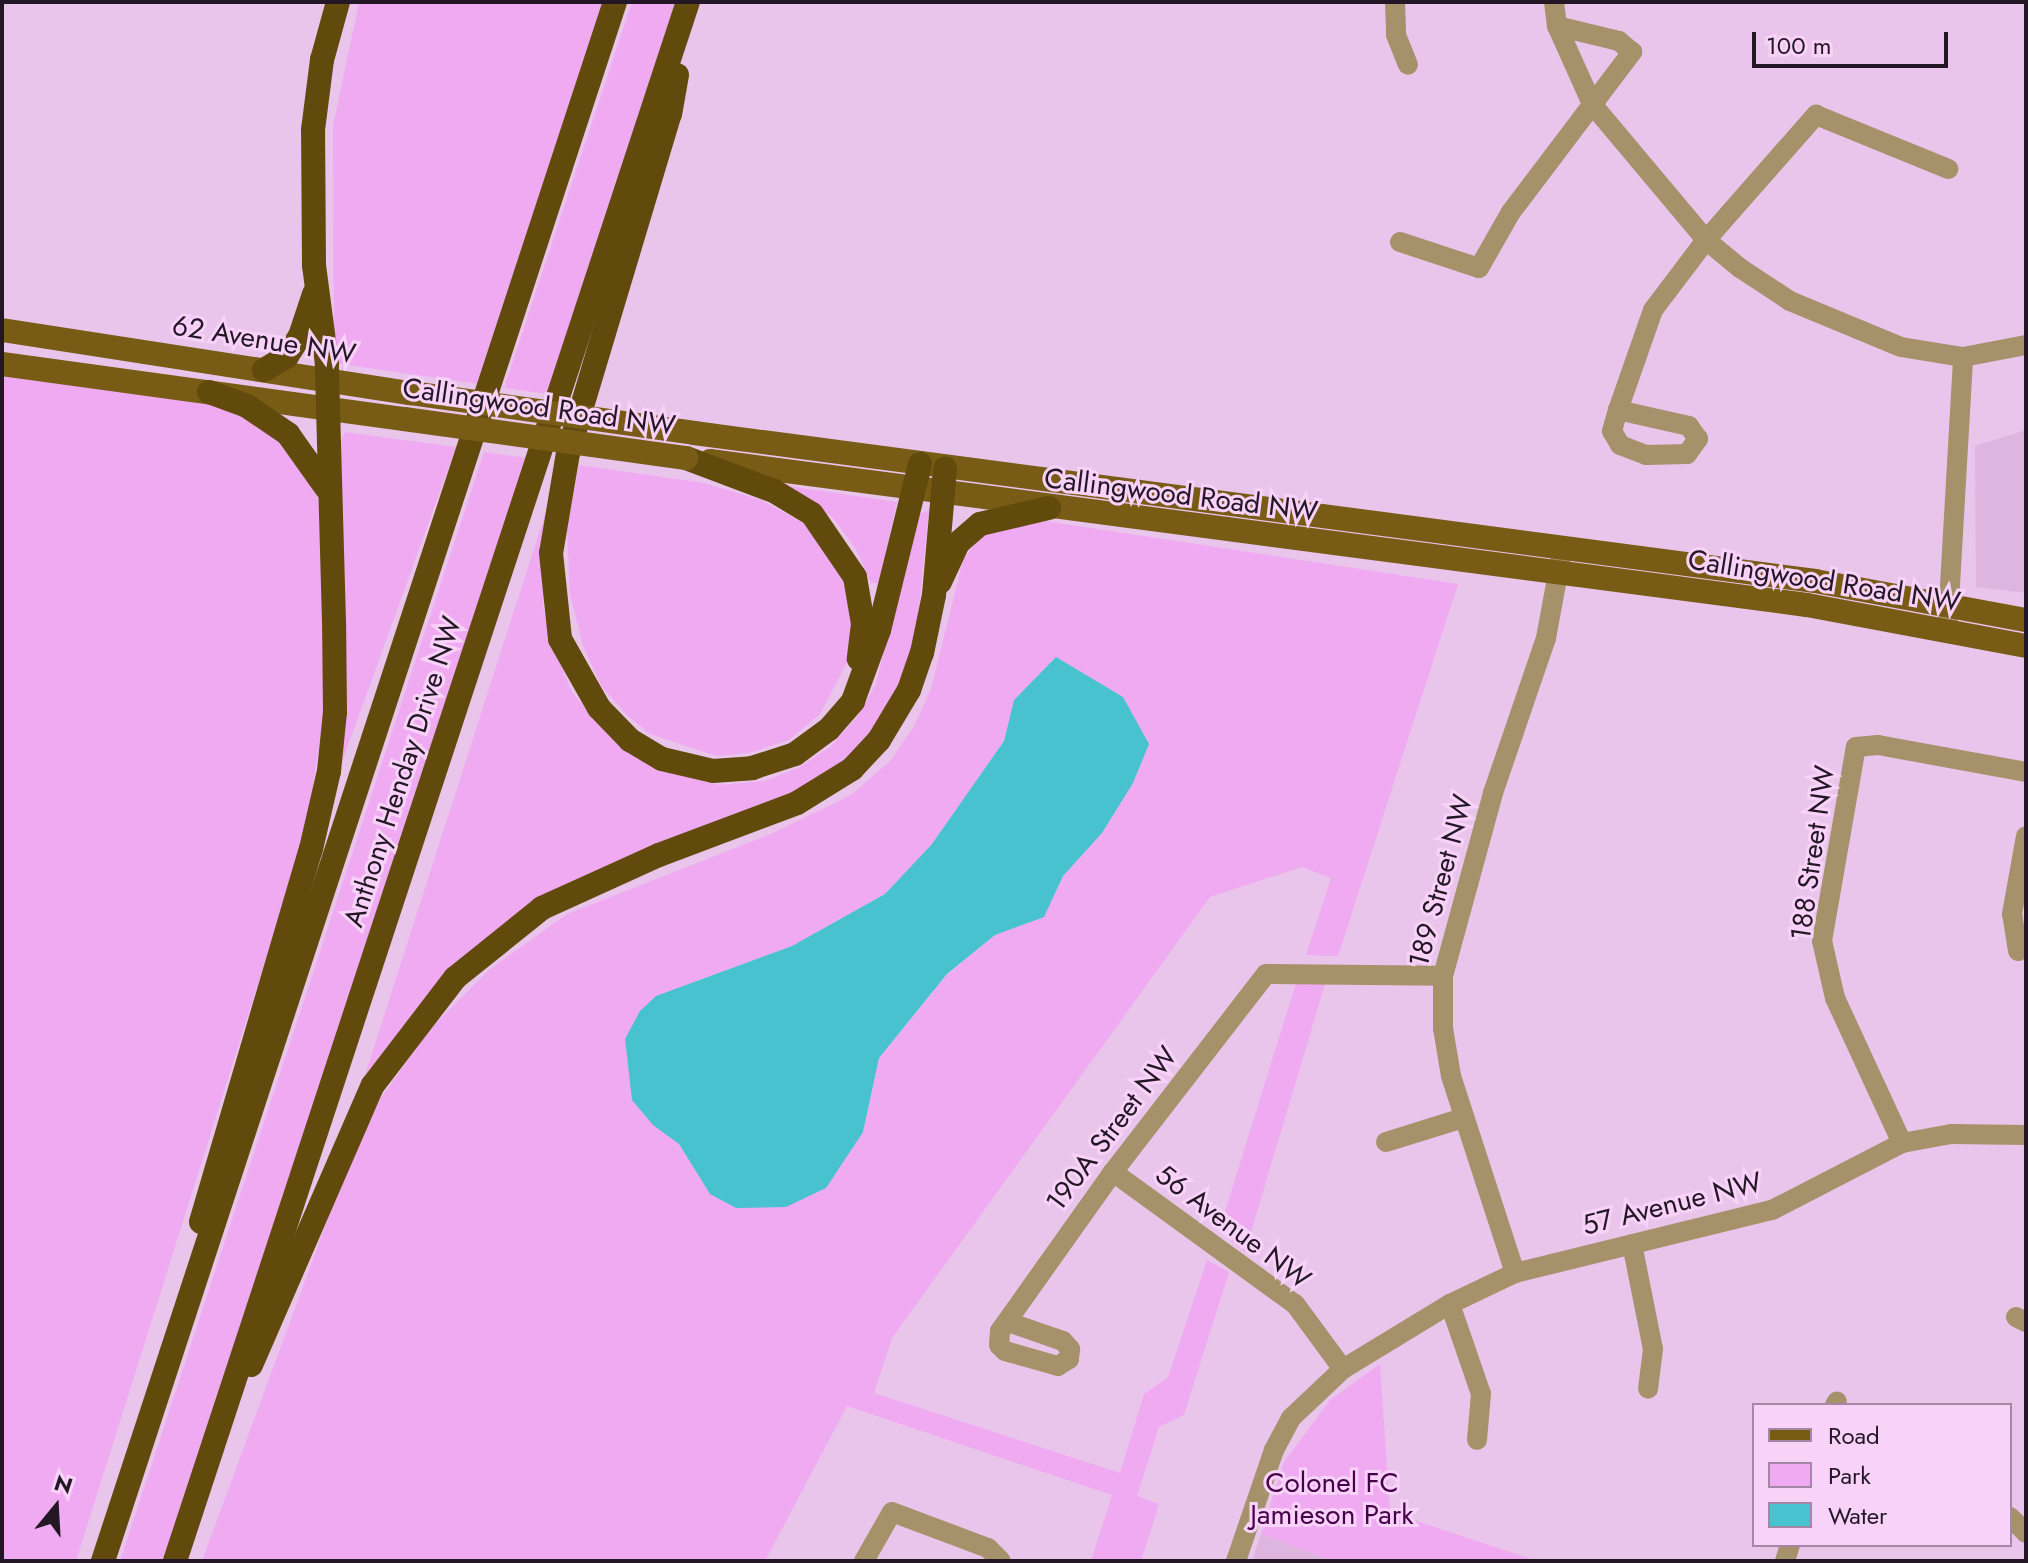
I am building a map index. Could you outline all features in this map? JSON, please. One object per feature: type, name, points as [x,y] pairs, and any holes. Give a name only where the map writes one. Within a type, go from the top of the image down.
[{"type":"highway","points":[[186,1307],[207,1190],[311,849],[329,771],[335,712],[327,489],[327,381],[316,288],[313,130],[322,60],[338,2]]},
{"type":"highway","name":"Anthony Henday Drive NW","points":[[103,1561],[615,2]]},
{"type":"highway","points":[[689,2],[670,113],[565,465],[551,553],[560,639],[599,708],[630,740],[662,759],[713,771],[752,768],[795,754],[829,729],[853,701],[879,630],[920,464]]},
{"type":"highway","name":"Anthony Henday Drive NW","points":[[175,1561],[689,2]]},
{"type":"highway","points":[[264,370],[287,356],[300,336],[316,288]]},
{"type":"highway","points":[[209,392],[247,406],[288,434],[327,489]]},
{"type":"highway","points":[[686,458],[787,498],[812,514],[838,549],[855,577],[863,624],[853,701]]},
{"type":"highway","points":[[934,595],[945,468]]},
{"type":"highway","points":[[219,1428],[273,1323],[361,1109],[400,1043],[440,996],[542,908],[659,855],[797,803],[852,769],[879,740],[909,690],[934,595],[958,543],[980,524],[1049,508]]},
{"type":"main road","name":"62 Avenue NW","points":[[2,330],[327,381],[945,468]]},
{"type":"main road","name":"62 Avenue NW","points":[[2,364],[327,409]]},
{"type":"main road","name":"Callingwood Road NW","points":[[327,409],[1049,508],[1561,563],[1815,581],[1951,603],[2026,620]]},
{"type":"main road","name":"Callingwood Road NW","points":[[945,468],[1561,563],[1947,628],[2026,646]]},
{"type":"street","points":[[1395,2],[1396,35],[1408,65]]},
{"type":"street","points":[[1554,2],[1557,26],[1592,104],[1706,240],[1790,301],[1844,327],[1901,347],[1963,357],[2026,345]]},
{"type":"street","points":[[1400,242],[1479,268],[1511,212],[1632,52],[1619,41],[1557,26]]},
{"type":"street","points":[[1618,410],[1653,310],[1706,240],[1816,115],[1948,169]]},
{"type":"street","points":[[1947,628],[1951,603],[1963,357]]},
{"type":"street","name":"189 Street NW","points":[[1515,1273],[1463,1118],[1443,1028],[1443,976],[1489,807],[1546,638],[1561,563]]},
{"type":"street","name":"188 Street NW","points":[[1902,1143],[1835,998],[1822,941],[1856,747],[1878,745],[2026,772]]},
{"type":"street","points":[[2018,951],[2012,914],[2026,836]]},
{"type":"street","name":"190A Street NW","points":[[1008,1322],[1113,1172],[1266,974],[1443,976]]},
{"type":"street","points":[[1386,1142],[1463,1118]]},
{"type":"street","name":"57 Avenue NW","points":[[1236,1561],[1274,1450],[1291,1418],[1343,1369],[1450,1304],[1515,1273],[1772,1210],[1902,1143],[1951,1134],[2026,1135]]},
{"type":"street","name":"56 Avenue NW","points":[[1113,1172],[1295,1304],[1343,1369]]},
{"type":"street","points":[[1632,1244],[1653,1349],[1648,1389]]},
{"type":"street","points":[[1450,1304],[1481,1394],[1477,1440]]},
{"type":"street","points":[[864,1561],[892,1512],[988,1548],[1001,1561]]},
{"type":"shaded area","points":[[2026,430],[2026,593],[1976,587],[1975,446]]},
{"type":"shaded area","points":[[1261,1534],[1334,1561],[1252,1561]]},
{"type":"green space","points":[[359,2],[603,2],[478,384],[334,363],[333,126]]},
{"type":"green space","points":[[632,2],[675,2],[548,394],[504,388]]},
{"type":"green space","points":[[2,373],[214,403],[278,435],[306,471],[320,505],[325,705],[307,828],[76,1561],[2,1561]]},
{"type":"green space","points":[[345,432],[456,447],[324,812],[338,446]]},
{"type":"green space","points":[[484,452],[527,458],[163,1561],[120,1561]]},
{"type":"green space","points":[[579,465],[704,483],[761,500],[803,523],[831,552],[854,605],[854,649],[820,714],[789,740],[749,753],[716,756],[650,734],[627,715],[602,687],[583,646],[570,594],[567,530]]},
{"type":"green space","points":[[788,486],[897,502],[879,583],[871,583],[856,549],[833,518]]},
{"type":"green space","points":[[547,508],[543,607],[556,653],[572,692],[605,731],[647,765],[718,785],[764,781],[798,768],[830,747],[857,717],[876,684],[917,515],[929,510],[916,639],[901,686],[879,729],[846,765],[798,792],[532,909],[357,1100]]},
{"type":"green space","points":[[1032,519],[1458,584],[1338,956],[1306,955],[1331,878],[1302,867],[1210,897],[892,1338],[874,1393],[1120,1473],[1144,1394],[1168,1377],[1207,1260],[1229,1272],[1184,1415],[1159,1427],[1137,1496],[1159,1504],[1141,1561],[1091,1561],[1112,1495],[847,1406],[765,1561],[202,1561],[345,1172],[381,1098],[431,1028],[490,969],[567,914],[771,834],[851,795],[890,761],[913,728],[931,689],[963,560],[978,539],[1004,524]],"holes":[[[1056,657],[1123,697],[1149,744],[1133,783],[1102,833],[1063,876],[1044,916],[995,935],[947,975],[879,1058],[863,1132],[710,1194],[679,1144],[632,1099],[625,1039],[656,996],[792,946],[885,894],[932,844],[1004,741],[1014,700]]]},
{"type":"green space","points":[[1296,983],[1325,984],[1245,1252],[1219,1231]]},
{"type":"green space","name":"Colonel FC Jamieson Park","points":[[1380,1364],[1390,1512],[1537,1561],[1334,1561],[1261,1534],[1284,1462],[1330,1400]]},
{"type":"water","points":[[1056,657],[1123,697],[1149,744],[1133,783],[1102,833],[1063,876],[1044,917],[995,935],[947,974],[879,1058],[863,1132],[826,1188],[786,1207],[736,1208],[710,1194],[679,1144],[653,1125],[632,1100],[625,1039],[640,1011],[656,996],[792,946],[885,894],[932,844],[1004,741],[1014,700]]}]
